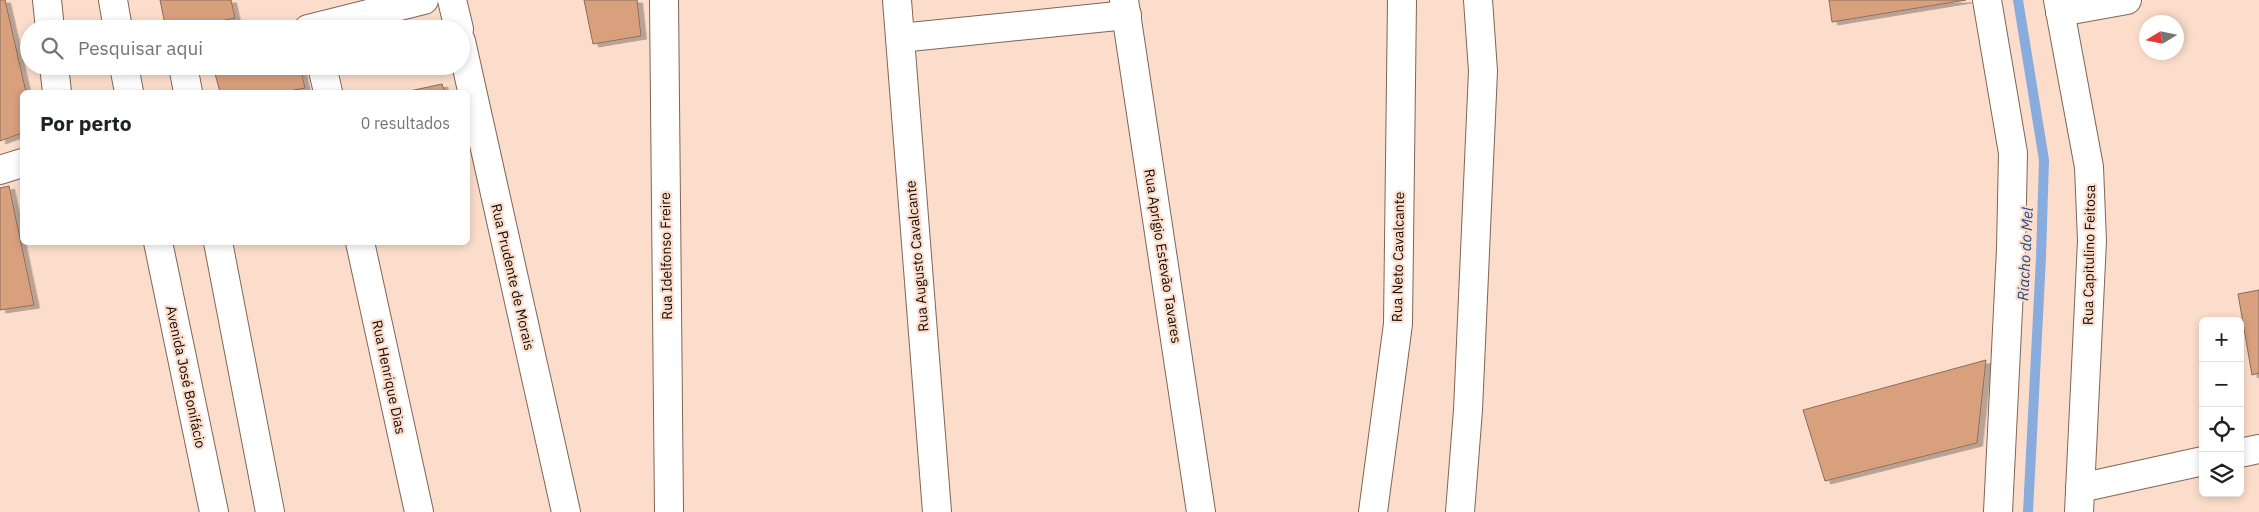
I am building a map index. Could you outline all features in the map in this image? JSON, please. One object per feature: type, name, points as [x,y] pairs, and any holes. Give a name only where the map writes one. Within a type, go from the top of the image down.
[{"type":"street","points":[[47,0],[49,20]]},
{"type":"street","points":[[113,0],[116,20]]},
{"type":"street","points":[[344,20],[424,0]]},
{"type":"street","points":[[452,0],[456,20]]},
{"type":"street","name":"Rua Idelfonso Freire","points":[[664,0],[669,512]]},
{"type":"street","name":"Rua Augusto Cavalcante","points":[[897,0],[937,512]]},
{"type":"street","name":"Rua Neto Cavalcante","points":[[1373,512],[1398,324],[1402,0]]},
{"type":"street","points":[[1460,512],[1468,410],[1483,71],[1478,0]]},
{"type":"street","points":[[1987,0],[2013,153],[2011,249],[1998,512]]},
{"type":"street","points":[[2059,6],[2127,0]]},
{"type":"street","name":"Rua Capitulino Feitosa","points":[[2059,6],[2089,167],[2092,241],[2080,500]]},
{"type":"street","points":[[900,38],[1126,8]]},
{"type":"street","name":"Rua Aprígio Estevão Tavares","points":[[1126,8],[1201,512]]},
{"type":"street","points":[[55,75],[57,90]]},
{"type":"street","points":[[126,75],[129,90]]},
{"type":"street","points":[[185,75],[188,90]]},
{"type":"street","points":[[324,75],[328,90]]},
{"type":"street","name":"Rua Prudente de Morais","points":[[469,75],[566,512]]},
{"type":"street","points":[[0,170],[20,164]]},
{"type":"street","name":"Avenida José Bonifácio","points":[[159,245],[214,512]]},
{"type":"street","points":[[219,245],[270,512]]},
{"type":"street","name":"Rua Henrique Dias","points":[[361,245],[419,512]]},
{"type":"street","points":[[2244,452],[2259,449]]},
{"type":"street","points":[[2080,500],[2199,463]]},
{"type":"building","points":[[0,0],[5,0],[20,66],[20,75],[22,75],[26,90],[20,90],[20,134],[0,141]]},
{"type":"building","points":[[160,0],[231,0],[235,18],[226,20],[164,20]]},
{"type":"building","points":[[584,0],[637,0],[641,36],[593,44]]},
{"type":"building","points":[[1829,0],[1966,0],[1832,22]]},
{"type":"building","points":[[215,75],[302,75],[305,88],[294,90],[219,90]]},
{"type":"building","points":[[442,84],[444,90],[414,90]]},
{"type":"building","points":[[9,186],[34,305],[0,310],[0,188]]},
{"type":"building","points":[[2259,290],[2259,373],[2252,375],[2244,329],[2244,317],[2242,317],[2238,294]]},
{"type":"building","points":[[1986,360],[1977,443],[1825,481],[1803,410]]},
{"type":"waterway","name":"Riacho do Mel","points":[[2018,0],[2044,160],[2028,512]]}]
